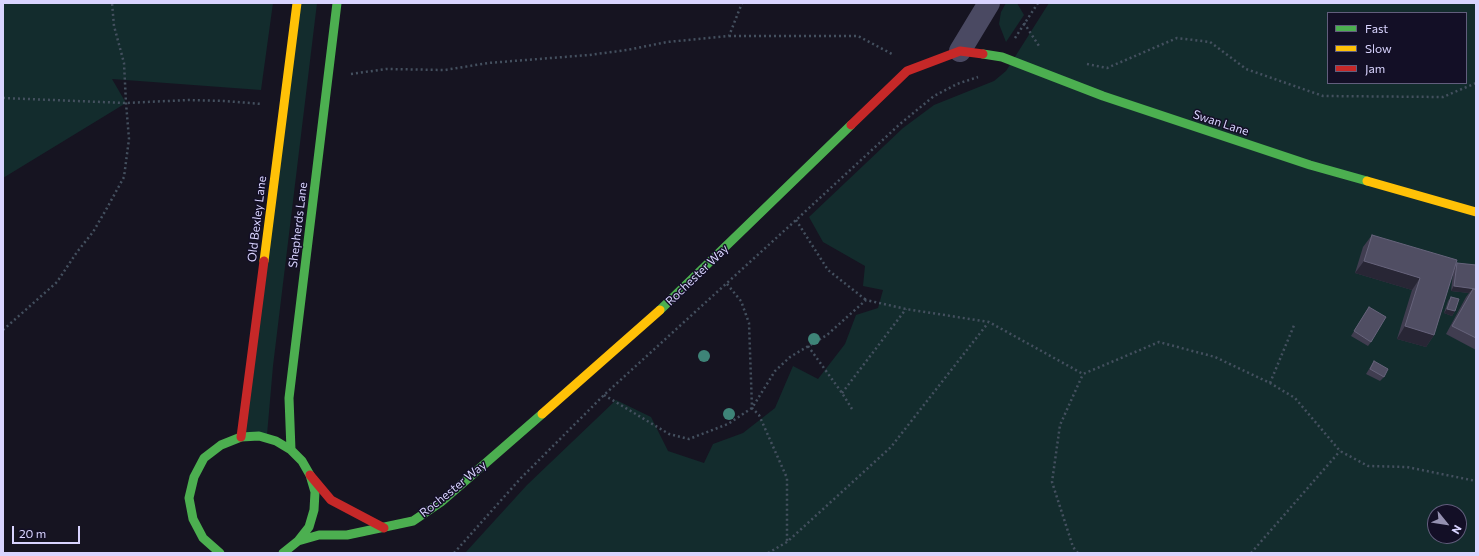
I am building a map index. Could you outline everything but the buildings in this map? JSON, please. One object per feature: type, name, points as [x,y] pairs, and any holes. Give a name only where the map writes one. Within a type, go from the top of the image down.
[{"type":"street","name":"Old Bexley Lane","points":[[241,437],[297,3]]},
{"type":"street","name":"Shepherds Lane","points":[[291,450],[289,398],[337,3]]},
{"type":"street","points":[[960,51],[989,3]]},
{"type":"street","name":"Swan Lane","points":[[960,51],[1002,57],[1103,96],[1303,163],[1476,212]]},
{"type":"street","name":"Rochester Way","points":[[298,541],[319,535],[347,535],[413,521],[441,502],[655,315],[907,71],[960,51]]},
{"type":"street","points":[[219,553],[203,538],[193,519],[189,498],[194,477],[204,458],[221,445],[241,437],[259,436],[276,441],[291,450],[302,461],[310,475],[331,500],[384,528]]},
{"type":"street","points":[[283,553],[298,541],[309,526],[314,510],[315,492],[310,475]]},
{"type":"path","points":[[3,330],[57,282],[77,252],[93,232],[108,208],[124,177],[129,139],[124,63],[114,26],[112,3]]},
{"type":"path","points":[[729,36],[742,3]]},
{"type":"path","points":[[454,553],[520,479],[604,395],[900,124],[934,96],[957,84],[988,74],[1002,57],[1038,3]]},
{"type":"path","points":[[1024,23],[1040,48]]},
{"type":"path","points":[[328,76],[386,69],[445,70],[488,63],[596,54],[627,50],[667,42],[729,36],[858,36],[918,67]]},
{"type":"path","points":[[1086,64],[1107,68],[1177,38],[1210,42],[1246,68],[1323,96],[1443,97],[1476,83]]},
{"type":"path","points":[[3,98],[126,103],[188,100],[225,101],[284,107]]},
{"type":"path","points":[[796,220],[828,270],[866,300],[906,309],[989,322],[1084,374]]},
{"type":"path","points":[[727,283],[741,301],[749,323],[752,408],[760,415],[786,478],[787,542]]},
{"type":"path","points":[[604,395],[669,434],[689,439],[728,424],[752,408],[775,371],[790,357],[826,335],[866,300]]},
{"type":"path","points":[[842,393],[906,309]]},
{"type":"path","points":[[768,553],[787,542],[891,447],[989,322]]},
{"type":"path","points":[[1270,383],[1295,322]]},
{"type":"path","points":[[1078,553],[1073,547],[1052,482],[1060,425],[1084,374],[1159,342],[1215,357],[1270,383],[1295,398],[1340,451],[1368,466],[1407,467],[1476,481]]},
{"type":"path","points":[[808,346],[852,409]]},
{"type":"path","points":[[1251,553],[1340,451]]},
{"type":"green space","points":[[3,3],[273,3],[261,90],[112,79],[126,103],[3,178]]},
{"type":"green space","points":[[301,3],[317,3],[273,366],[267,435],[244,432]]},
{"type":"green space","points":[[1006,3],[1017,3],[1024,15],[1006,42],[999,24],[1001,12]]},
{"type":"green space","points":[[1049,3],[1476,3],[1476,553],[465,553],[527,485],[616,400],[651,417],[668,451],[704,463],[713,444],[743,433],[775,408],[793,366],[818,379],[845,344],[856,315],[878,308],[883,290],[863,286],[865,266],[823,242],[809,217],[903,128],[934,105],[994,81],[1006,71]]},
{"type":"traffic: fast","points":[[291,450],[289,398],[337,3]]},
{"type":"traffic: fast","points":[[983,54],[1002,57],[1103,96],[1310,165],[1367,181]]},
{"type":"traffic: fast","points":[[660,310],[851,125]]},
{"type":"traffic: fast","points":[[298,541],[319,535],[347,535],[413,521],[441,502],[542,414]]},
{"type":"traffic: fast","points":[[220,553],[203,538],[193,519],[189,498],[194,477],[204,458],[221,445],[241,437],[259,436],[276,441],[291,450],[302,461],[310,475],[315,492],[314,510],[309,527],[298,541],[283,553]]},
{"type":"traffic: slow","points":[[264,261],[297,3]]},
{"type":"traffic: slow","points":[[1367,181],[1476,212]]},
{"type":"traffic: slow","points":[[542,414],[660,310]]},
{"type":"traffic: jam","points":[[851,125],[907,71],[960,51],[983,54]]},
{"type":"traffic: jam","points":[[241,437],[264,261]]},
{"type":"traffic: jam","points":[[310,475],[331,500],[384,528]]}]
